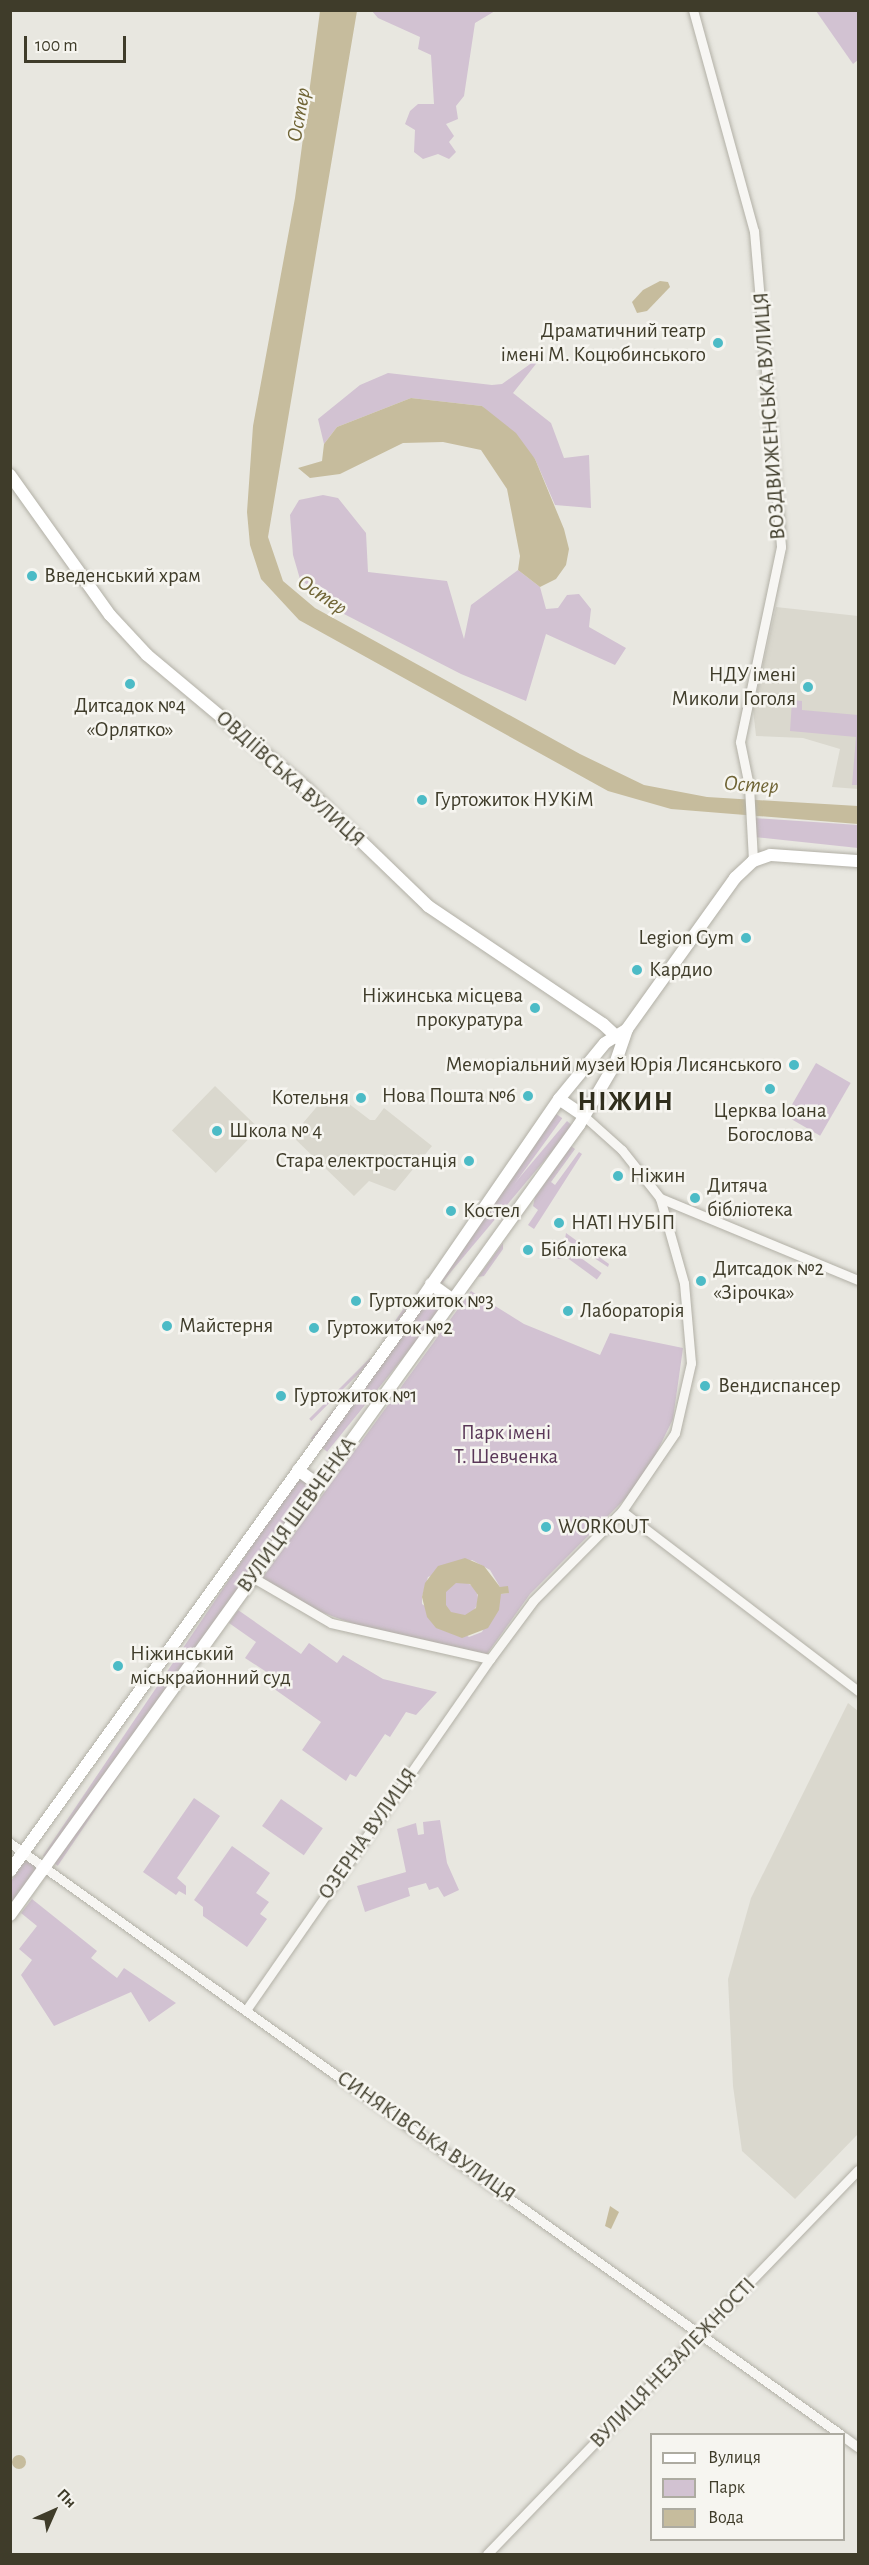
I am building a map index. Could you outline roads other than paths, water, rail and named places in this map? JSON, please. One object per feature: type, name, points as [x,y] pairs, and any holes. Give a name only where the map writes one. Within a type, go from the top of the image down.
[{"type":"main road","name":"ОВДІЇВСЬКА ВУЛИЦЯ","points":[[10,475],[110,615],[147,655],[306,788],[428,906],[619,1039]]},
{"type":"main road","points":[[619,1039],[740,872],[753,861],[779,854],[858,861]]},
{"type":"main road","name":"ВУЛИЦЯ ШЕВЧЕНКА","points":[[10,1871],[431,1284],[559,1099],[619,1039]]},
{"type":"main road","name":"ВУЛИЦЯ ШЕВЧЕНКА","points":[[10,1915],[584,1116],[619,1039]]},
{"type":"main road","points":[[559,1099],[584,1116]]},
{"type":"main road","points":[[431,1284],[453,1300]]},
{"type":"main road","points":[[298,1470],[319,1485]]},
{"type":"street","name":"ВОЗДВИЖЕНСЬКА ВУЛИЦЯ","points":[[693,10],[754,231],[781,547],[741,734],[749,786],[753,861]]},
{"type":"street","points":[[584,1116],[622,1150],[660,1198],[858,1280]]},
{"type":"street","name":"ОЗЕРНА ВУЛИЦЯ","points":[[246,2010],[490,1659],[533,1601],[622,1511],[675,1433],[691,1363],[684,1283],[660,1198]]},
{"type":"street","points":[[622,1511],[858,1691]]},
{"type":"street","points":[[252,1577],[331,1623],[490,1659]]},
{"type":"street","name":"СИНЯКІВСЬКА ВУЛИЦЯ","points":[[10,1843],[838,2433]]},
{"type":"street","name":"ВУЛИЦЯ НЕЗАЛЕЖНОСТІ","points":[[487,2554],[858,2170]]},
{"type":"street","name":"СИНЯКІВСЬКА ВУЛИЦЯ","points":[[845,2438],[858,2447]]},
{"type":"water","name":"Остер","points":[[320,11],[357,11],[268,537],[283,581],[315,608],[580,754],[644,785],[707,797],[858,806],[858,824],[671,809],[608,791],[299,620],[261,579],[250,545],[247,512],[253,426],[295,198]]},
{"type":"water","points":[[660,281],[668,282],[670,287],[647,311],[637,313],[632,302],[643,290]]},
{"type":"water","points":[[411,398],[482,406],[516,433],[535,459],[564,529],[569,549],[566,565],[556,579],[540,587],[518,570],[520,556],[507,489],[481,450],[443,442],[403,443],[340,474],[310,478],[298,468],[322,461],[324,444],[337,427]]},
{"type":"water","points":[[465,1558],[484,1566],[500,1587],[508,1586],[509,1593],[501,1594],[499,1610],[488,1628],[462,1638],[436,1628],[427,1617],[422,1597],[425,1583],[438,1566]],"holes":[[[456,1583],[470,1584],[478,1595],[476,1608],[465,1615],[451,1612],[446,1605],[446,1592]]]},
{"type":"water","points":[[610,2206],[619,2212],[611,2229],[605,2226]]},
{"type":"water","points":[[19,2455],[24,2457],[26,2462],[24,2467],[19,2469],[14,2467],[12,2462],[14,2457]]},
{"type":"place","name":"Драматичний театр імені М. Коцюбинського","points":[[718,343]]},
{"type":"place","name":"Введенський храм","points":[[32,576]]},
{"type":"place","name":"Дитсадок №4 «Орлятко»","points":[[130,684]]},
{"type":"place","name":"НДУ імені Миколи Гоголя","points":[[808,687]]},
{"type":"place","name":"Гуртожиток НУКіМ","points":[[422,800]]},
{"type":"place","name":"Legion Gym","points":[[746,938]]},
{"type":"place","name":"Кардио","points":[[637,970]]},
{"type":"place","name":"Ніжинська місцева прокуратура","points":[[535,1008]]},
{"type":"place","name":"Меморіальний музей Юрія Лисянського","points":[[794,1065]]},
{"type":"place","name":"Церква Іоана Богослова","points":[[770,1089]]},
{"type":"place","name":"Нова Пошта №6","points":[[528,1096]]},
{"type":"place","name":"Котельня","points":[[361,1098]]},
{"type":"place","name":"Школа № 4","points":[[217,1131]]},
{"type":"place","name":"Cтара електростанція","points":[[469,1161]]},
{"type":"place","name":"Ніжин","points":[[618,1176]]},
{"type":"place","name":"Дитяча бібліотека","points":[[695,1198]]},
{"type":"place","name":"Костел","points":[[451,1211]]},
{"type":"place","name":"НАТІ НУБІП","points":[[559,1223]]},
{"type":"place","name":"Бібліотека","points":[[528,1250]]},
{"type":"place","name":"Дитсадок №2 «Зірочка»","points":[[701,1281]]},
{"type":"place","name":"Гуртожиток №3","points":[[356,1301]]},
{"type":"place","name":"Лабораторія","points":[[568,1311]]},
{"type":"place","name":"Майстерня","points":[[167,1326]]},
{"type":"place","name":"Гуртожиток №2","points":[[314,1328]]},
{"type":"place","name":"Вендиспансер","points":[[705,1386]]},
{"type":"place","name":"Гуртожиток №1","points":[[281,1396]]},
{"type":"place","name":"WORKOUT","points":[[546,1527]]},
{"type":"place","name":"Ніжинський міськрайонний суд","points":[[118,1666]]},
{"type":"district","name":"НІЖИН","points":[[626,1102]]},
{"type":"park label","name":"Парк імені Т. Шевченка","points":[[506,1445]]}]
